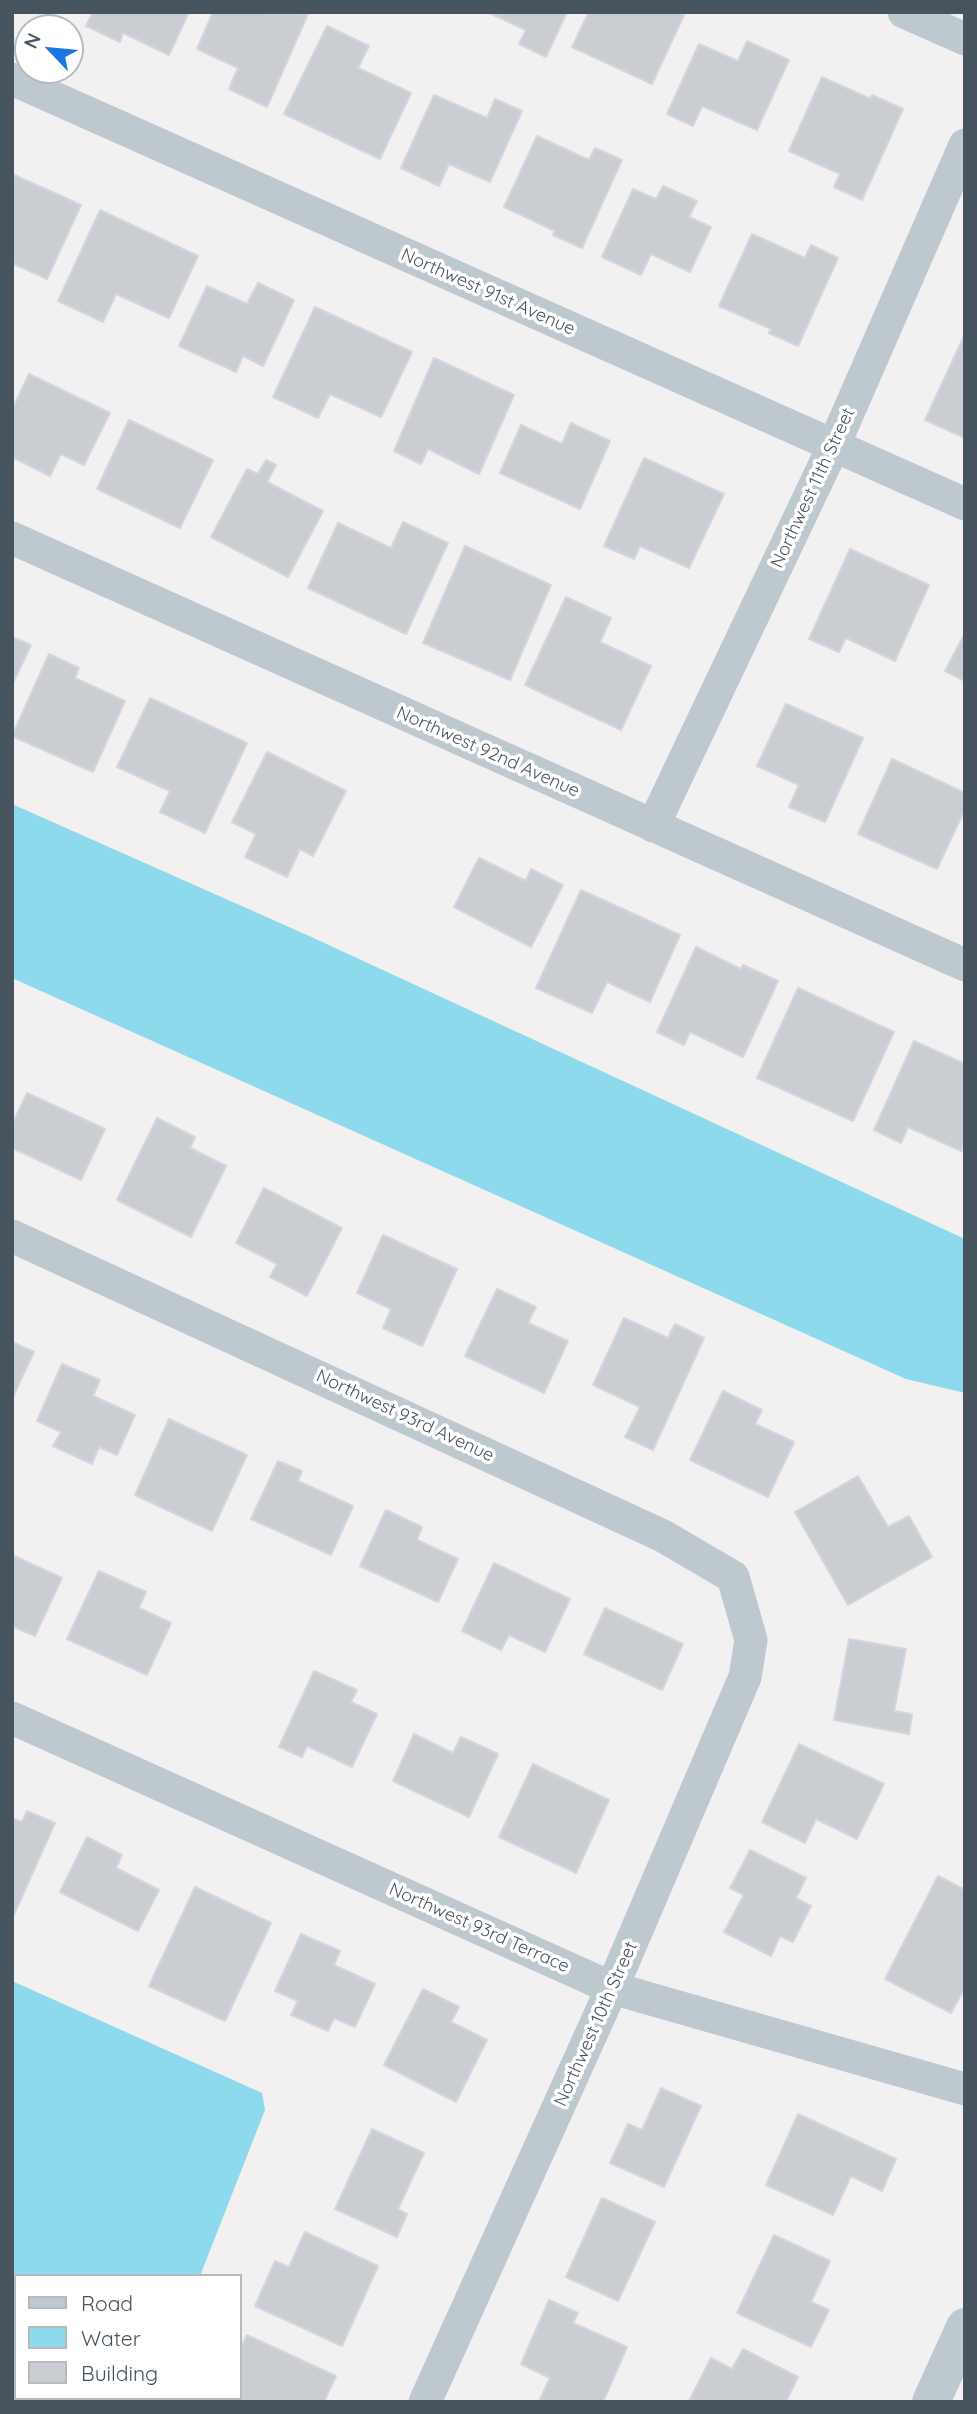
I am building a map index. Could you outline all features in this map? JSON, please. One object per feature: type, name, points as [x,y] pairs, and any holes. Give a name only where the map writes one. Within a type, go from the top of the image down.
[{"type":"street","points":[[904,12],[965,39]]},
{"type":"street","name":"Northwest 91st Avenue","points":[[12,79],[965,504]]},
{"type":"street","name":"Northwest 11th Street","points":[[653,826],[834,446],[965,145]]},
{"type":"street","name":"Northwest 92nd Avenue","points":[[12,538],[965,965]]},
{"type":"street","name":"Northwest 93rd Avenue","points":[[12,1236],[663,1535],[733,1577],[751,1640]]},
{"type":"street","name":"Northwest 10th Street","points":[[425,2402],[612,1988],[726,1723],[745,1677],[751,1640]]},
{"type":"street","name":"Northwest 93rd Terrace","points":[[12,1718],[612,1988],[965,2089]]},
{"type":"street","points":[[931,2402],[965,2327]]},
{"type":"water","points":[[12,804],[307,935],[965,1239],[965,1393],[906,1379],[12,978]]},
{"type":"water","points":[[12,1981],[262,2093],[265,2110],[201,2274],[14,2274],[14,2400],[151,2400],[150,2402],[12,2402]]},
{"type":"building","points":[[93,12],[189,12],[169,55],[123,33],[120,42],[86,26]]},
{"type":"building","points":[[213,12],[308,14],[267,107],[229,89],[238,68],[197,49]]},
{"type":"building","points":[[487,12],[567,12],[546,57],[519,44],[526,30]]},
{"type":"building","points":[[589,12],[677,12],[684,15],[652,84],[572,47]]},
{"type":"building","points":[[327,26],[369,46],[358,68],[411,93],[380,159],[284,114]]},
{"type":"building","points":[[747,41],[789,60],[757,130],[702,106],[693,126],[667,114],[699,44],[738,61]]},
{"type":"building","points":[[822,77],[871,99],[872,95],[903,109],[862,200],[834,187],[840,174],[789,151]]},
{"type":"building","points":[[434,95],[487,118],[495,99],[522,111],[490,182],[449,164],[439,186],[401,168]]},
{"type":"building","points":[[537,136],[589,160],[595,148],[622,160],[582,248],[553,235],[555,231],[504,207]]},
{"type":"building","points":[[12,174],[81,205],[47,279],[12,263]]},
{"type":"building","points":[[663,186],[697,201],[689,217],[711,227],[690,272],[651,254],[641,275],[602,257],[633,189],[656,199]]},
{"type":"building","points":[[100,210],[198,256],[169,318],[116,294],[103,322],[58,301]]},
{"type":"building","points":[[752,234],[805,258],[811,245],[838,258],[798,346],[769,333],[771,329],[719,306]]},
{"type":"building","points":[[258,283],[294,300],[263,366],[243,356],[236,372],[179,346],[207,286],[247,304]]},
{"type":"building","points":[[315,307],[412,352],[381,417],[330,394],[318,418],[273,397]]},
{"type":"building","points":[[965,334],[965,438],[925,420]]},
{"type":"building","points":[[434,358],[514,395],[479,474],[428,449],[421,464],[394,451]]},
{"type":"building","points":[[29,374],[110,413],[84,465],[61,454],[50,476],[12,457],[12,410]]},
{"type":"building","points":[[129,420],[213,460],[180,528],[97,489]]},
{"type":"building","points":[[571,423],[610,441],[580,509],[500,473],[521,425],[562,444]]},
{"type":"building","points":[[644,458],[724,494],[689,568],[640,546],[634,559],[604,546]]},
{"type":"building","points":[[266,460],[276,465],[267,482],[323,511],[288,577],[211,537],[247,469],[258,474]]},
{"type":"building","points":[[403,522],[448,543],[406,634],[308,588],[338,523],[391,548]]},
{"type":"building","points":[[465,546],[551,585],[510,680],[423,643]]},
{"type":"building","points":[[850,549],[929,585],[895,661],[846,638],[839,652],[809,639]]},
{"type":"building","points":[[566,597],[611,618],[600,642],[651,666],[621,730],[525,685]]},
{"type":"building","points":[[965,633],[965,681],[945,671]]},
{"type":"building","points":[[12,637],[31,645],[12,685]]},
{"type":"building","points":[[49,654],[79,668],[75,678],[125,701],[93,772],[12,736]]},
{"type":"building","points":[[150,698],[247,743],[205,833],[160,812],[170,791],[117,767]]},
{"type":"building","points":[[786,704],[863,738],[825,822],[789,807],[799,785],[757,766]]},
{"type":"building","points":[[267,752],[346,791],[313,856],[300,849],[287,877],[245,857],[256,834],[232,822]]},
{"type":"building","points":[[892,759],[965,793],[965,809],[937,869],[858,834]]},
{"type":"building","points":[[479,858],[526,881],[531,869],[563,885],[531,947],[454,907]]},
{"type":"building","points":[[581,890],[680,935],[650,1002],[607,982],[592,1013],[536,988]]},
{"type":"building","points":[[696,947],[741,969],[743,965],[778,981],[743,1057],[690,1032],[684,1045],[657,1032]]},
{"type":"building","points":[[798,988],[894,1032],[853,1121],[757,1078]]},
{"type":"building","points":[[914,1041],[965,1064],[965,1142],[961,1151],[908,1127],[901,1143],[874,1130]]},
{"type":"building","points":[[27,1093],[105,1129],[81,1180],[12,1148],[12,1125]]},
{"type":"building","points":[[157,1118],[195,1137],[190,1148],[226,1166],[191,1237],[117,1200]]},
{"type":"building","points":[[264,1188],[342,1228],[307,1296],[270,1277],[277,1264],[236,1243]]},
{"type":"building","points":[[383,1235],[457,1269],[422,1346],[383,1328],[391,1309],[357,1293]]},
{"type":"building","points":[[497,1289],[536,1307],[528,1323],[568,1341],[544,1393],[465,1356]]},
{"type":"building","points":[[624,1318],[668,1338],[675,1324],[704,1338],[653,1450],[625,1437],[640,1407],[593,1385]]},
{"type":"building","points":[[12,1342],[34,1352],[12,1399]]},
{"type":"building","points":[[62,1364],[100,1380],[93,1396],[135,1415],[117,1455],[99,1447],[92,1464],[53,1446],[61,1432],[37,1421]]},
{"type":"building","points":[[723,1391],[762,1410],[755,1424],[794,1442],[768,1497],[690,1460]]},
{"type":"building","points":[[169,1419],[247,1455],[212,1531],[135,1495]]},
{"type":"building","points":[[278,1461],[302,1471],[298,1481],[353,1506],[331,1555],[251,1519]]},
{"type":"building","points":[[858,1476],[888,1527],[909,1516],[932,1557],[848,1605],[795,1512]]},
{"type":"building","points":[[386,1510],[422,1527],[417,1540],[458,1559],[438,1602],[360,1566]]},
{"type":"building","points":[[12,1555],[62,1578],[35,1636],[12,1626]]},
{"type":"building","points":[[494,1563],[570,1599],[545,1652],[509,1635],[501,1650],[462,1631]]},
{"type":"building","points":[[99,1571],[146,1592],[139,1608],[171,1623],[147,1675],[67,1639]]},
{"type":"building","points":[[605,1608],[683,1644],[662,1690],[584,1654]]},
{"type":"building","points":[[849,1639],[906,1649],[894,1711],[912,1714],[909,1734],[834,1720]]},
{"type":"building","points":[[314,1671],[357,1690],[351,1702],[377,1714],[352,1767],[307,1746],[302,1757],[279,1747]]},
{"type":"building","points":[[414,1734],[453,1753],[461,1737],[498,1754],[469,1817],[393,1781]]},
{"type":"building","points":[[799,1744],[884,1784],[857,1839],[816,1819],[805,1843],[762,1822]]},
{"type":"building","points":[[533,1764],[609,1800],[576,1873],[499,1837]]},
{"type":"building","points":[[27,1811],[55,1823],[12,1919],[12,1818],[22,1822]]},
{"type":"building","points":[[87,1837],[122,1855],[116,1868],[159,1890],[138,1931],[60,1892]]},
{"type":"building","points":[[750,1850],[806,1878],[796,1898],[811,1906],[793,1942],[780,1936],[771,1956],[724,1932],[744,1895],[730,1888]]},
{"type":"building","points":[[938,1876],[965,1890],[965,1987],[951,2013],[885,1979]]},
{"type":"building","points":[[195,1887],[271,1923],[225,2021],[149,1986]]},
{"type":"building","points":[[301,1934],[340,1951],[334,1965],[375,1984],[355,2027],[334,2018],[328,2031],[291,2015],[298,2001],[275,1991]]},
{"type":"building","points":[[423,1989],[459,2007],[451,2022],[487,2040],[456,2102],[384,2065]]},
{"type":"building","points":[[661,2088],[701,2106],[664,2187],[610,2163],[628,2124],[642,2130]]},
{"type":"building","points":[[798,2114],[896,2159],[882,2191],[851,2176],[833,2215],[766,2185]]},
{"type":"building","points":[[372,2129],[424,2153],[398,2209],[407,2214],[397,2237],[335,2209]]},
{"type":"building","points":[[602,2198],[655,2222],[618,2301],[566,2277]]},
{"type":"building","points":[[305,2232],[378,2266],[342,2346],[255,2306],[275,2261],[289,2267]]},
{"type":"building","points":[[774,2235],[830,2261],[811,2302],[829,2310],[811,2347],[737,2313]]},
{"type":"building","points":[[549,2300],[578,2313],[573,2323],[627,2347],[603,2402],[546,2402],[540,2399],[550,2378],[521,2364]]},
{"type":"building","points":[[247,2335],[336,2376],[324,2402],[215,2402],[242,2400],[242,2345]]},
{"type":"building","points":[[743,2349],[798,2377],[786,2402],[689,2401],[711,2358],[732,2369]]}]
